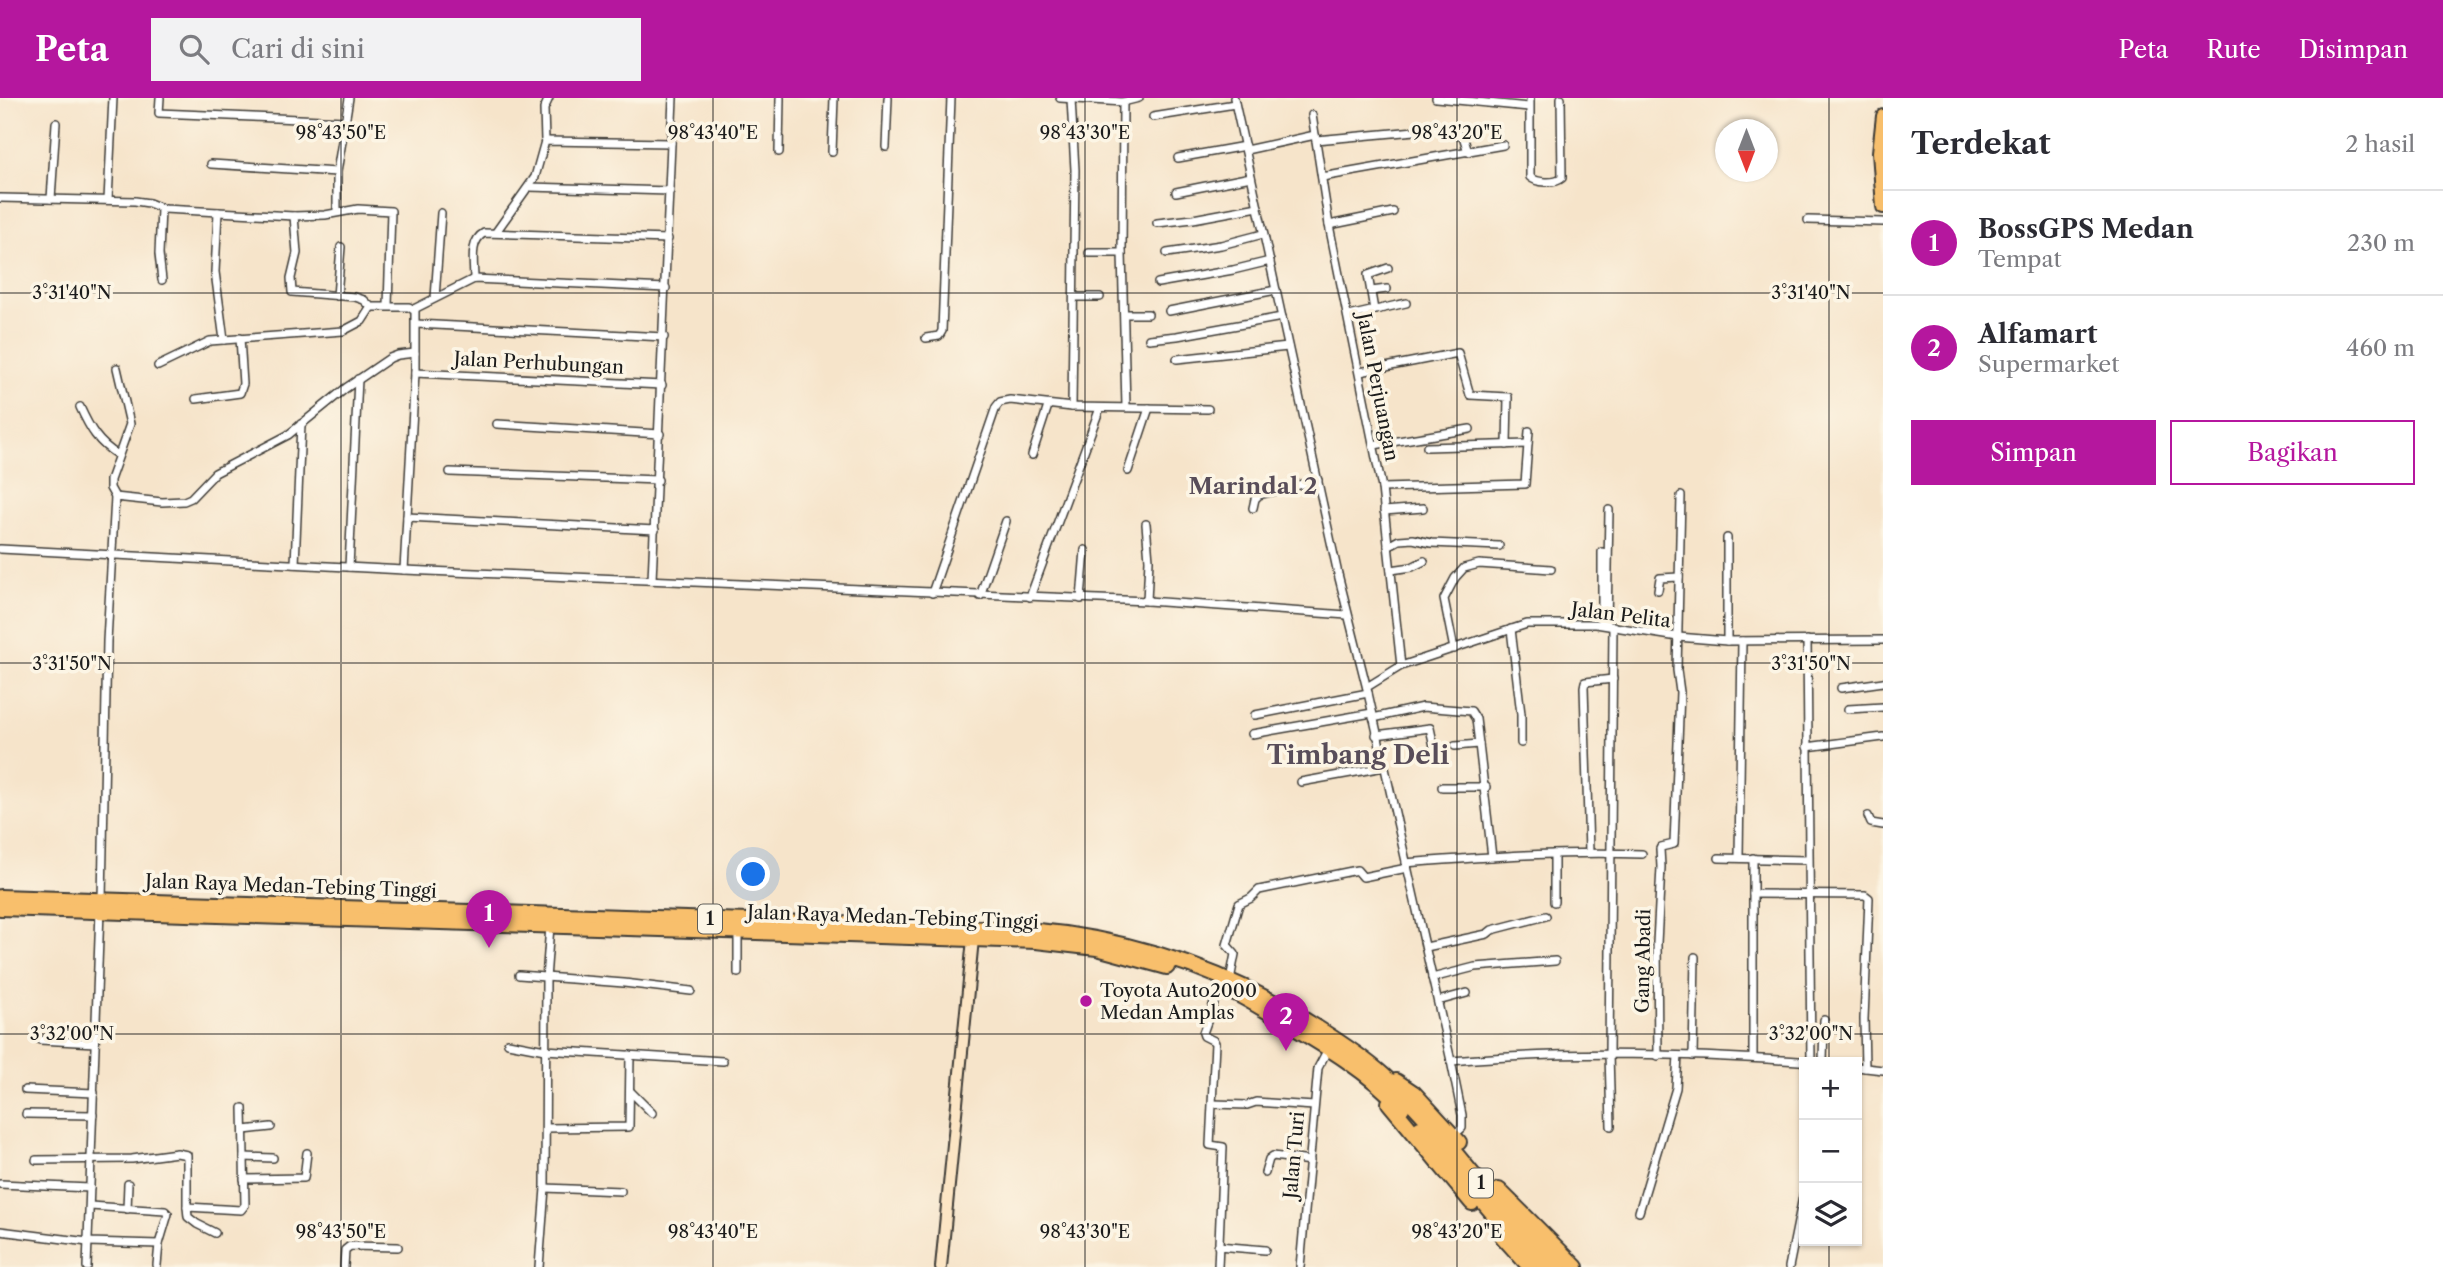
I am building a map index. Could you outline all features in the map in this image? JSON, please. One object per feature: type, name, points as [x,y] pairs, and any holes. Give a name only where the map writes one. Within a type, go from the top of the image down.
[{"type":"highway","name":"Jalan Raya Medan-Tebing Tinggi","points":[[0,897],[101,906],[1047,942],[1097,948],[1225,983],[1244,985],[1302,1017],[1379,1079]]},
{"type":"highway","name":"Jalan Raya Medan-Tebing Tinggi","points":[[0,908],[101,906],[1030,930],[1111,940],[1225,983],[1240,995],[1379,1079]]},
{"type":"highway","name":"1","points":[[1379,1079],[1463,1160],[1503,1210],[1560,1267]]},
{"type":"highway","points":[[1379,1079],[1404,1085],[1414,1093],[1507,1200],[1576,1267]]},
{"type":"highway","points":[[1379,1079],[1402,1120],[1530,1267]]},
{"type":"highway","name":"1","points":[[1401,1100],[1495,1216],[1546,1267]]},
{"type":"main road","points":[[1883,116],[1879,152],[1883,206]]},
{"type":"street","points":[[108,200],[113,98]]},
{"type":"street","points":[[160,98],[159,113],[345,121]]},
{"type":"street","points":[[337,212],[337,172],[349,98]]},
{"type":"street","points":[[496,232],[530,187],[539,170],[545,141],[544,109],[549,98]]},
{"type":"street","points":[[652,580],[673,98]]},
{"type":"street","points":[[779,152],[780,98]]},
{"type":"street","points":[[832,152],[834,98]]},
{"type":"street","points":[[886,147],[888,98]]},
{"type":"street","points":[[926,338],[941,334],[943,323],[951,98]]},
{"type":"street","points":[[1060,98],[1123,102],[1139,98]]},
{"type":"street","points":[[1436,98],[1529,107]]},
{"type":"street","points":[[1530,98],[1530,177],[1534,181],[1560,181],[1560,98]]},
{"type":"street","points":[[1071,99],[1075,170],[1072,407]]},
{"type":"street","points":[[1153,117],[1235,101],[1347,615],[1368,690],[1451,1061],[1462,1115],[1462,1128],[1453,1136]]},
{"type":"street","points":[[1123,102],[1122,253],[1126,407]]},
{"type":"street","name":"Jalan Perjuangan","points":[[1312,115],[1329,225],[1382,488],[1401,666]]},
{"type":"street","points":[[51,199],[56,123]]},
{"type":"street","points":[[1178,158],[1316,138],[1437,129],[1463,135],[1468,152]]},
{"type":"street","points":[[545,141],[671,143]]},
{"type":"street","points":[[1322,177],[1503,145]]},
{"type":"street","points":[[211,164],[337,172]]},
{"type":"street","points":[[1176,192],[1251,177]]},
{"type":"street","points":[[530,187],[670,191]]},
{"type":"street","points":[[0,198],[142,202],[161,209],[294,216],[325,215],[358,209],[391,211],[387,306]]},
{"type":"street","points":[[1157,223],[1258,207]]},
{"type":"street","points":[[161,209],[159,254],[162,280]]},
{"type":"street","points":[[218,212],[215,272],[224,340]]},
{"type":"street","points":[[1329,225],[1393,212]]},
{"type":"street","points":[[435,298],[441,213]]},
{"type":"street","points":[[294,216],[297,253],[291,291],[361,298],[371,307],[414,309],[474,279],[666,288]]},
{"type":"street","points":[[1808,220],[1883,222]]},
{"type":"street","points":[[474,279],[474,249],[477,238],[484,233],[668,239]]},
{"type":"street","points":[[1167,253],[1221,245],[1263,234]]},
{"type":"street","points":[[337,296],[341,247]]},
{"type":"street","points":[[1089,253],[1122,253]]},
{"type":"street","points":[[1158,283],[1270,261]]},
{"type":"street","points":[[1374,310],[1368,275],[1388,268]]},
{"type":"street","points":[[1371,291],[1387,289]]},
{"type":"street","points":[[1169,311],[1276,290]]},
{"type":"street","points":[[1075,298],[1100,297]]},
{"type":"street","points":[[1349,316],[1406,303]]},
{"type":"street","points":[[159,366],[210,341],[343,331],[362,321],[371,307]]},
{"type":"street","points":[[404,570],[415,373],[414,309]]},
{"type":"street","points":[[1125,314],[1148,314]]},
{"type":"street","points":[[1149,339],[1282,317]]},
{"type":"street","points":[[415,324],[664,337]]},
{"type":"street","points":[[196,399],[240,393],[243,384],[240,338]]},
{"type":"street","points":[[1177,359],[1288,347]]},
{"type":"street","points":[[1360,372],[1458,352],[1470,395],[1508,397],[1507,445]]},
{"type":"street","points":[[115,497],[162,502],[184,501],[196,494],[215,473],[288,435],[358,379],[390,358],[415,353]]},
{"type":"street","points":[[87,1267],[101,906],[107,654],[115,497],[110,484],[130,420],[117,368]]},
{"type":"street","name":"Jalan Perhubungan","points":[[415,373],[662,385]]},
{"type":"street","points":[[349,567],[358,379]]},
{"type":"street","points":[[932,593],[998,404],[1010,400],[1048,406],[1208,409]]},
{"type":"street","points":[[1032,455],[1048,406]]},
{"type":"street","points":[[80,407],[94,435],[105,447],[118,455]]},
{"type":"street","points":[[1030,597],[1100,408]]},
{"type":"street","points":[[1128,471],[1149,408]]},
{"type":"street","points":[[295,564],[301,424]]},
{"type":"street","points":[[497,424],[660,434]]},
{"type":"street","points":[[1374,445],[1470,429]]},
{"type":"street","points":[[1450,431],[1453,446]]},
{"type":"street","points":[[1382,488],[1525,484],[1528,431]]},
{"type":"street","points":[[1427,447],[1528,444]]},
{"type":"street","points":[[450,472],[658,480]]},
{"type":"street","points":[[1253,508],[1259,495],[1318,480]]},
{"type":"street","points":[[1678,638],[1681,496]]},
{"type":"street","points":[[1384,511],[1423,508]]},
{"type":"street","points":[[1607,625],[1609,510]]},
{"type":"street","points":[[407,517],[655,530]]},
{"type":"street","points":[[979,596],[1006,521]]},
{"type":"street","points":[[1146,524],[1149,559],[1147,601]]},
{"type":"street","points":[[1727,538],[1727,641]]},
{"type":"street","points":[[1388,546],[1399,540],[1413,539],[1431,543],[1499,546]]},
{"type":"street","points":[[0,549],[404,570],[1147,601],[1347,615]]},
{"type":"street","points":[[1082,599],[1085,550]]},
{"type":"street","points":[[1602,552],[1613,679],[1609,1054],[1611,1126]]},
{"type":"street","points":[[1391,570],[1412,567],[1424,561]]},
{"type":"street","points":[[1454,649],[1444,599],[1455,578],[1464,568],[1479,564],[1551,569]]},
{"type":"street","points":[[1658,590],[1660,578],[1679,577]]},
{"type":"street","name":"Jalan Pelita","points":[[1368,690],[1401,666],[1511,629],[1539,623],[1607,625],[1678,638],[1727,641],[1883,640]]},
{"type":"street","points":[[1511,629],[1522,717],[1521,743]]},
{"type":"street","name":"Gang Abadi","points":[[1658,1056],[1660,848],[1673,846],[1675,843],[1678,638]]},
{"type":"street","points":[[1807,640],[1812,1057]]},
{"type":"street","points":[[1739,858],[1742,641]]},
{"type":"street","points":[[1589,852],[1584,687],[1589,680],[1613,679]]},
{"type":"street","points":[[1841,688],[1883,682]]},
{"type":"street","points":[[1255,715],[1368,690]]},
{"type":"street","points":[[1848,709],[1883,706]]},
{"type":"street","points":[[1252,734],[1423,707],[1468,709],[1476,719],[1492,856]]},
{"type":"street","points":[[1377,735],[1430,728],[1435,751]]},
{"type":"street","points":[[1807,747],[1883,737]]},
{"type":"street","points":[[1455,746],[1479,744]]},
{"type":"street","points":[[1301,782],[1384,767]]},
{"type":"street","points":[[1442,786],[1486,787]]},
{"type":"street","points":[[1868,816],[1871,823],[1883,825]]},
{"type":"street","points":[[1219,1267],[1223,1147],[1210,1145],[1215,1043],[1203,1033],[1225,983],[1234,954],[1227,945],[1239,904],[1259,890],[1357,870],[1363,877],[1406,866],[1492,856],[1589,852],[1642,854]]},
{"type":"street","points":[[1554,854],[1554,902]]},
{"type":"street","points":[[1719,858],[1808,860]]},
{"type":"street","points":[[1753,858],[1753,1058]]},
{"type":"street","points":[[1753,894],[1865,895],[1869,898],[1862,1057]]},
{"type":"street","points":[[1426,947],[1487,934],[1492,930],[1546,916]]},
{"type":"street","points":[[539,1267],[545,1188],[545,1050],[550,925]]},
{"type":"street","points":[[738,930],[738,973]]},
{"type":"street","points":[[941,1267],[973,939]]},
{"type":"street","points":[[1693,1056],[1695,957]]},
{"type":"street","points":[[1432,978],[1475,967],[1555,961]]},
{"type":"street","points":[[519,975],[691,991]]},
{"type":"street","points":[[1438,1001],[1467,993]]},
{"type":"street","points":[[1823,1057],[1824,1020]]},
{"type":"street","points":[[40,1040],[95,1043]]},
{"type":"street","points":[[508,1043],[545,1050],[723,1061]]},
{"type":"street","name":"Jalan Turi","points":[[1300,1267],[1318,1068],[1328,1049]]},
{"type":"street","points":[[1451,1061],[1609,1054],[1799,1061]]},
{"type":"street","points":[[546,1128],[627,1128],[631,1124],[630,1055]]},
{"type":"street","points":[[1639,1212],[1676,1088],[1678,1056]]},
{"type":"street","points":[[1862,1068],[1883,1070]]},
{"type":"street","points":[[25,1090],[94,1093]]},
{"type":"street","points":[[630,1091],[652,1113]]},
{"type":"street","points":[[1213,1104],[1247,1105],[1256,1102],[1314,1106]]},
{"type":"street","points":[[187,1207],[241,1210],[245,1205],[243,1108]]},
{"type":"street","points":[[26,1114],[93,1115]]},
{"type":"street","points":[[244,1130],[271,1127]]},
{"type":"street","points":[[36,1160],[132,1159],[177,1153],[187,1155],[188,1217],[215,1233]]},
{"type":"street","points":[[244,1179],[304,1178],[307,1153]]},
{"type":"street","points":[[1265,1173],[1273,1156],[1310,1161]]},
{"type":"street","points":[[244,1157],[273,1158]]},
{"type":"street","points":[[0,1184],[90,1188]]},
{"type":"street","points":[[127,1209],[128,1184]]},
{"type":"street","points":[[545,1188],[621,1191]]},
{"type":"street","points":[[90,1206],[167,1212],[157,1265]]},
{"type":"street","points":[[1789,1267],[1799,1217]]},
{"type":"street","points":[[0,1231],[88,1242],[159,1244]]},
{"type":"street","points":[[1219,1246],[1265,1250]]},
{"type":"street","points":[[344,1267],[345,1250],[348,1247],[398,1247]]},
{"type":"place","name":"BossGPS Medan","points":[[489,948]]},
{"type":"place","name":"Toyota Auto2000 Medan Amplas","points":[[1086,1001]]},
{"type":"place","name":"Alfamart","points":[[1286,1051]]},
{"type":"district","name":"Marindal 2","points":[[1253,486]]},
{"type":"district","name":"Timbang Deli","points":[[1358,755]]}]
